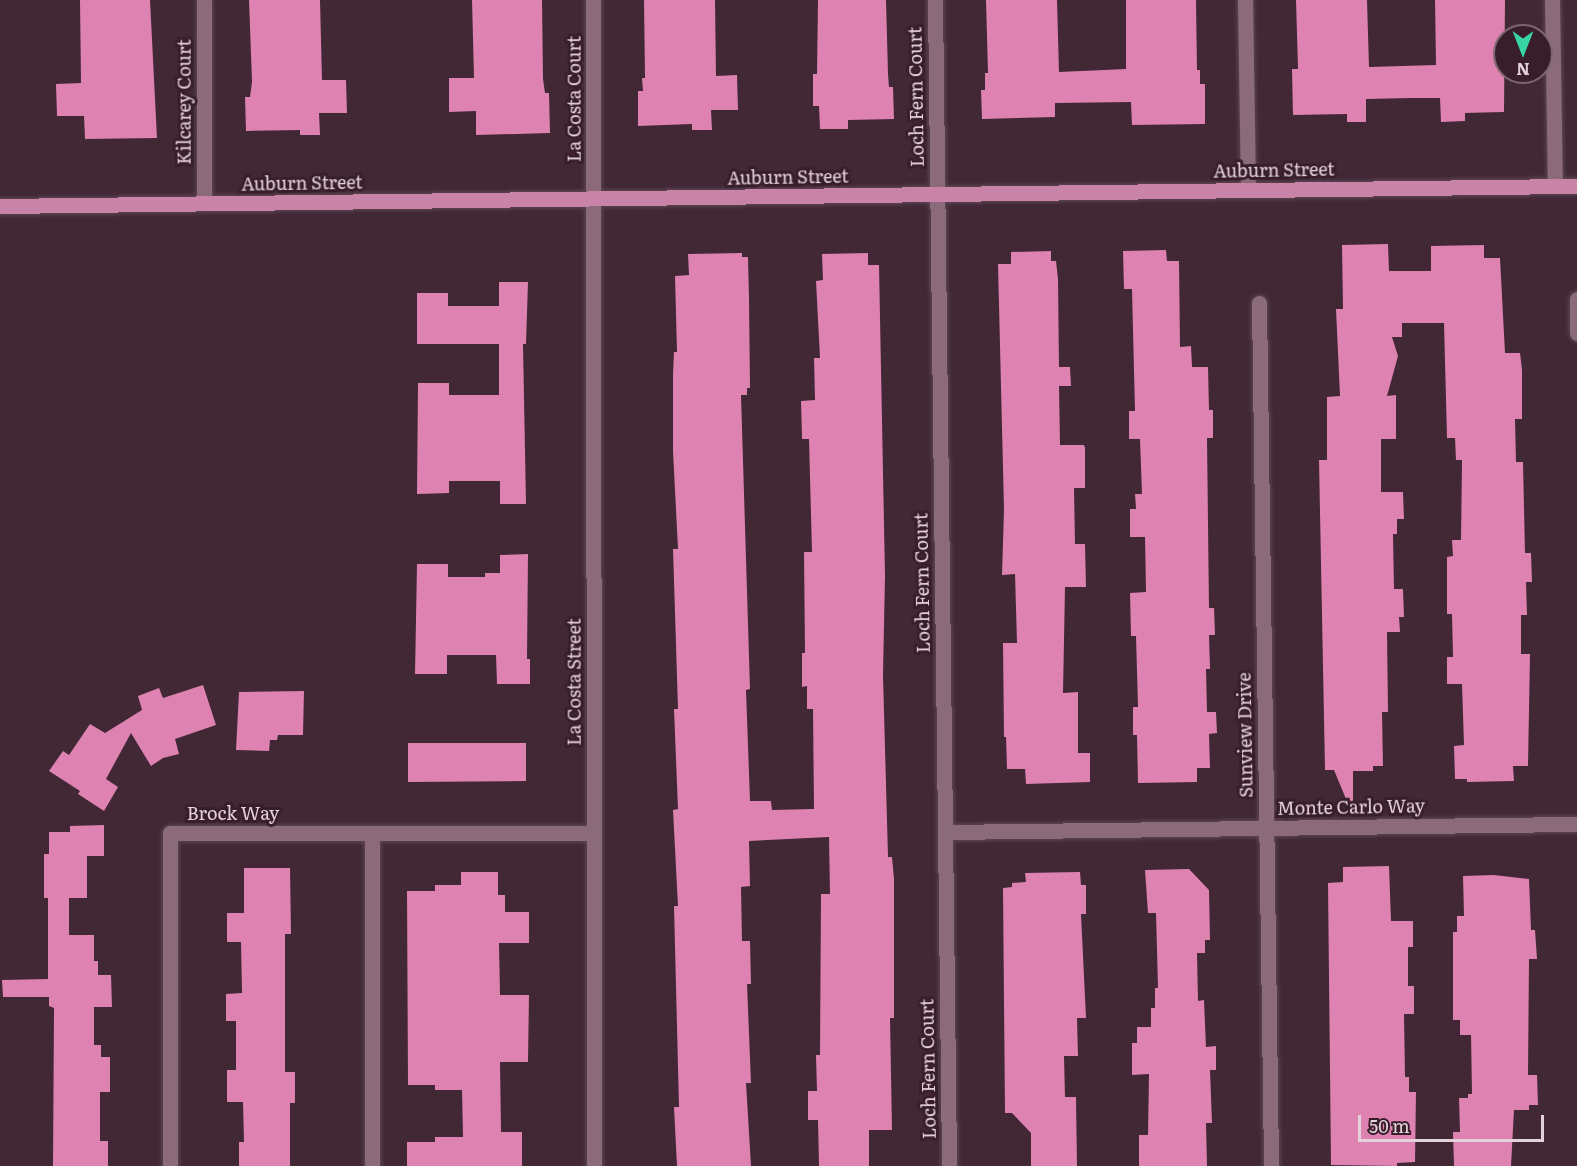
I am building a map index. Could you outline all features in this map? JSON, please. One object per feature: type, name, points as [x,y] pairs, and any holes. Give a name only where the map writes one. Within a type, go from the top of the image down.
[{"type":"main road","name":"Auburn Street","points":[[0,206],[1577,186]]},
{"type":"street","name":"Kilcarey Court","points":[[204,0],[204,203]]},
{"type":"street","name":"La Costa Court","points":[[593,0],[593,198]]},
{"type":"street","name":"Loch Fern Court","points":[[935,0],[949,1166]]},
{"type":"street","points":[[1245,0],[1248,190]]},
{"type":"street","points":[[1552,0],[1555,186]]},
{"type":"street","name":"La Costa Street","points":[[593,198],[594,1166]]},
{"type":"street","points":[[1577,299],[1577,333]]},
{"type":"street","name":"Sunview Drive","points":[[1259,303],[1271,1166]]},
{"type":"street","name":"Monte Carlo Way","points":[[945,832],[1577,824]]},
{"type":"street","name":"Brock Way","points":[[170,1166],[170,832],[593,832]]},
{"type":"street","points":[[372,832],[372,1166]]},
{"type":"building","points":[[80,0],[150,0],[157,138],[85,139],[84,116],[57,116],[56,84],[81,83]]},
{"type":"building","points":[[249,0],[320,0],[322,80],[346,80],[347,113],[319,113],[320,135],[300,135],[300,130],[246,131],[245,97],[250,97],[252,82]]},
{"type":"building","points":[[472,0],[542,0],[543,79],[545,93],[549,93],[550,133],[476,135],[476,111],[449,112],[449,78],[474,78]]},
{"type":"building","points":[[644,0],[715,0],[716,76],[737,75],[738,110],[711,110],[712,130],[692,130],[692,124],[638,126],[638,91],[643,91],[642,78],[645,78]]},
{"type":"building","points":[[818,0],[886,0],[888,74],[889,87],[893,87],[894,119],[848,120],[848,129],[820,129],[819,106],[813,106],[813,74],[817,74]]},
{"type":"building","points":[[986,0],[1057,0],[1059,72],[1126,69],[1126,0],[1196,0],[1197,70],[1200,70],[1200,84],[1205,84],[1205,124],[1132,125],[1131,102],[1055,103],[1055,117],[982,119],[981,90],[985,90],[985,73],[988,73]]},
{"type":"building","points":[[1296,0],[1367,0],[1369,67],[1436,65],[1435,0],[1505,0],[1505,24],[1493,24],[1493,84],[1504,84],[1504,112],[1465,113],[1465,121],[1441,122],[1440,98],[1412,98],[1366,99],[1366,122],[1347,122],[1347,114],[1293,115],[1292,69],[1298,69]]},
{"type":"building","points":[[1388,244],[1389,271],[1431,271],[1431,246],[1484,245],[1484,258],[1500,258],[1505,353],[1520,353],[1522,370],[1522,419],[1515,419],[1516,462],[1523,462],[1525,553],[1531,553],[1532,582],[1526,582],[1527,615],[1521,615],[1521,654],[1530,654],[1528,766],[1513,766],[1514,781],[1467,782],[1467,779],[1455,779],[1454,746],[1464,745],[1462,684],[1447,684],[1447,657],[1453,657],[1452,614],[1447,614],[1447,557],[1453,556],[1452,540],[1461,540],[1462,460],[1456,460],[1455,438],[1447,438],[1444,323],[1402,323],[1402,337],[1392,337],[1398,356],[1387,396],[1396,395],[1396,439],[1381,439],[1381,492],[1403,492],[1404,519],[1397,519],[1397,534],[1393,534],[1394,589],[1403,589],[1404,617],[1399,617],[1400,632],[1387,632],[1388,712],[1382,712],[1383,766],[1373,766],[1373,771],[1353,771],[1353,816],[1334,770],[1325,770],[1319,460],[1327,460],[1327,397],[1340,396],[1336,309],[1343,309],[1342,245]]},
{"type":"building","points":[[1166,250],[1167,261],[1179,261],[1180,347],[1191,346],[1192,367],[1208,367],[1209,410],[1213,410],[1213,438],[1207,438],[1209,608],[1214,608],[1215,635],[1209,635],[1210,669],[1206,669],[1207,712],[1216,712],[1217,733],[1209,734],[1210,768],[1197,768],[1197,782],[1138,783],[1137,735],[1133,735],[1133,707],[1138,707],[1136,636],[1131,636],[1130,593],[1146,592],[1145,537],[1130,537],[1130,509],[1136,509],[1135,494],[1142,494],[1140,439],[1129,439],[1129,411],[1135,411],[1132,289],[1124,289],[1123,251]]},
{"type":"building","points":[[1051,251],[1051,261],[1056,261],[1058,279],[1059,367],[1070,367],[1071,386],[1059,386],[1060,445],[1084,445],[1085,448],[1085,488],[1074,488],[1075,544],[1085,544],[1086,587],[1065,587],[1063,693],[1078,692],[1078,753],[1090,753],[1090,782],[1026,784],[1025,769],[1007,769],[1006,737],[1004,737],[1003,643],[1017,643],[1015,574],[1002,575],[1004,509],[998,264],[1011,264],[1011,252]]},
{"type":"building","points":[[742,253],[742,257],[748,257],[749,298],[750,388],[747,388],[747,395],[741,395],[750,689],[746,690],[750,801],[771,801],[772,810],[814,809],[813,709],[807,709],[807,686],[802,687],[802,653],[805,653],[804,552],[812,552],[809,439],[802,439],[801,401],[815,400],[814,358],[820,358],[816,281],[823,280],[822,254],[868,253],[868,265],[879,265],[885,576],[883,675],[888,857],[892,857],[894,879],[894,1018],[890,1018],[892,1130],[869,1130],[869,1166],[819,1166],[818,1120],[808,1120],[808,1091],[817,1091],[816,1055],[820,1055],[821,894],[830,894],[829,837],[749,841],[750,886],[741,887],[742,941],[750,941],[751,984],[747,984],[751,1083],[746,1083],[751,1166],[677,1166],[674,1107],[679,1107],[674,906],[678,906],[673,810],[678,809],[674,709],[678,709],[673,549],[678,549],[673,451],[673,375],[674,352],[677,352],[675,276],[689,275],[688,254]]},
{"type":"building","points":[[499,282],[528,282],[526,344],[523,344],[526,504],[500,504],[500,481],[449,481],[449,493],[417,494],[418,383],[449,383],[449,395],[499,395],[499,344],[417,344],[417,293],[448,293],[448,306],[499,306]]},
{"type":"building","points":[[528,554],[527,659],[530,659],[530,684],[497,684],[496,655],[447,655],[447,674],[415,674],[417,564],[448,564],[448,577],[485,577],[485,573],[500,573],[500,555]]},
{"type":"building","points":[[203,685],[216,725],[175,739],[179,754],[163,758],[151,766],[131,733],[106,779],[118,787],[104,811],[78,794],[80,791],[49,771],[63,751],[69,755],[90,724],[105,733],[142,710],[138,696],[159,688],[163,698]]},
{"type":"building","points":[[304,691],[303,735],[278,735],[277,740],[270,740],[269,751],[236,750],[239,692]]},
{"type":"building","points":[[408,743],[526,743],[526,781],[408,782]]},
{"type":"building","points":[[104,825],[104,856],[87,856],[87,898],[69,898],[69,935],[94,935],[94,961],[98,961],[98,975],[111,975],[112,1007],[94,1007],[94,1045],[101,1045],[101,1057],[110,1057],[110,1092],[100,1092],[100,1141],[108,1141],[108,1166],[53,1166],[54,1008],[49,1006],[49,997],[3,997],[2,980],[48,979],[48,898],[44,898],[44,854],[49,854],[49,832],[70,832],[70,826]]},
{"type":"building","points":[[1389,866],[1391,921],[1413,921],[1413,947],[1408,947],[1408,986],[1414,986],[1414,1014],[1404,1014],[1405,1077],[1409,1077],[1409,1092],[1416,1092],[1415,1162],[1397,1163],[1397,1166],[1331,1165],[1328,883],[1343,882],[1343,867]]},
{"type":"building","points":[[244,868],[290,868],[291,934],[285,934],[285,1072],[295,1072],[295,1103],[290,1103],[290,1166],[239,1166],[239,1142],[244,1142],[243,1102],[227,1102],[227,1070],[236,1070],[236,1021],[226,1021],[226,994],[242,993],[241,942],[227,942],[227,913],[244,913]]},
{"type":"building","points":[[1189,869],[1209,890],[1210,940],[1205,940],[1205,953],[1197,953],[1198,1001],[1204,1000],[1206,1047],[1216,1046],[1216,1070],[1210,1070],[1212,1123],[1206,1123],[1207,1166],[1139,1166],[1139,1135],[1148,1135],[1149,1074],[1132,1075],[1132,1043],[1137,1043],[1137,1027],[1151,1027],[1151,1008],[1155,1008],[1155,988],[1158,988],[1156,913],[1148,913],[1145,870]]},
{"type":"building","points":[[461,872],[498,872],[498,895],[505,895],[505,912],[529,912],[529,943],[499,943],[500,995],[529,995],[528,1062],[500,1062],[501,1132],[522,1132],[522,1166],[407,1166],[407,1142],[435,1142],[435,1137],[463,1137],[462,1090],[435,1090],[435,1085],[408,1085],[407,891],[435,891],[435,885],[461,885]]},
{"type":"building","points":[[1080,872],[1081,885],[1086,885],[1086,914],[1081,914],[1086,1018],[1077,1018],[1078,1056],[1064,1056],[1065,1097],[1076,1097],[1077,1166],[1031,1166],[1031,1133],[1012,1113],[1005,1113],[1003,888],[1012,887],[1012,883],[1026,882],[1025,873]]},
{"type":"building","points":[[1494,875],[1529,879],[1531,930],[1535,930],[1537,959],[1529,959],[1528,1075],[1537,1075],[1538,1105],[1529,1105],[1529,1110],[1514,1110],[1511,1166],[1454,1166],[1453,1132],[1460,1132],[1459,1098],[1468,1098],[1468,1094],[1472,1094],[1471,1035],[1460,1035],[1460,1020],[1453,1020],[1453,932],[1457,932],[1457,916],[1464,916],[1463,876]]}]
